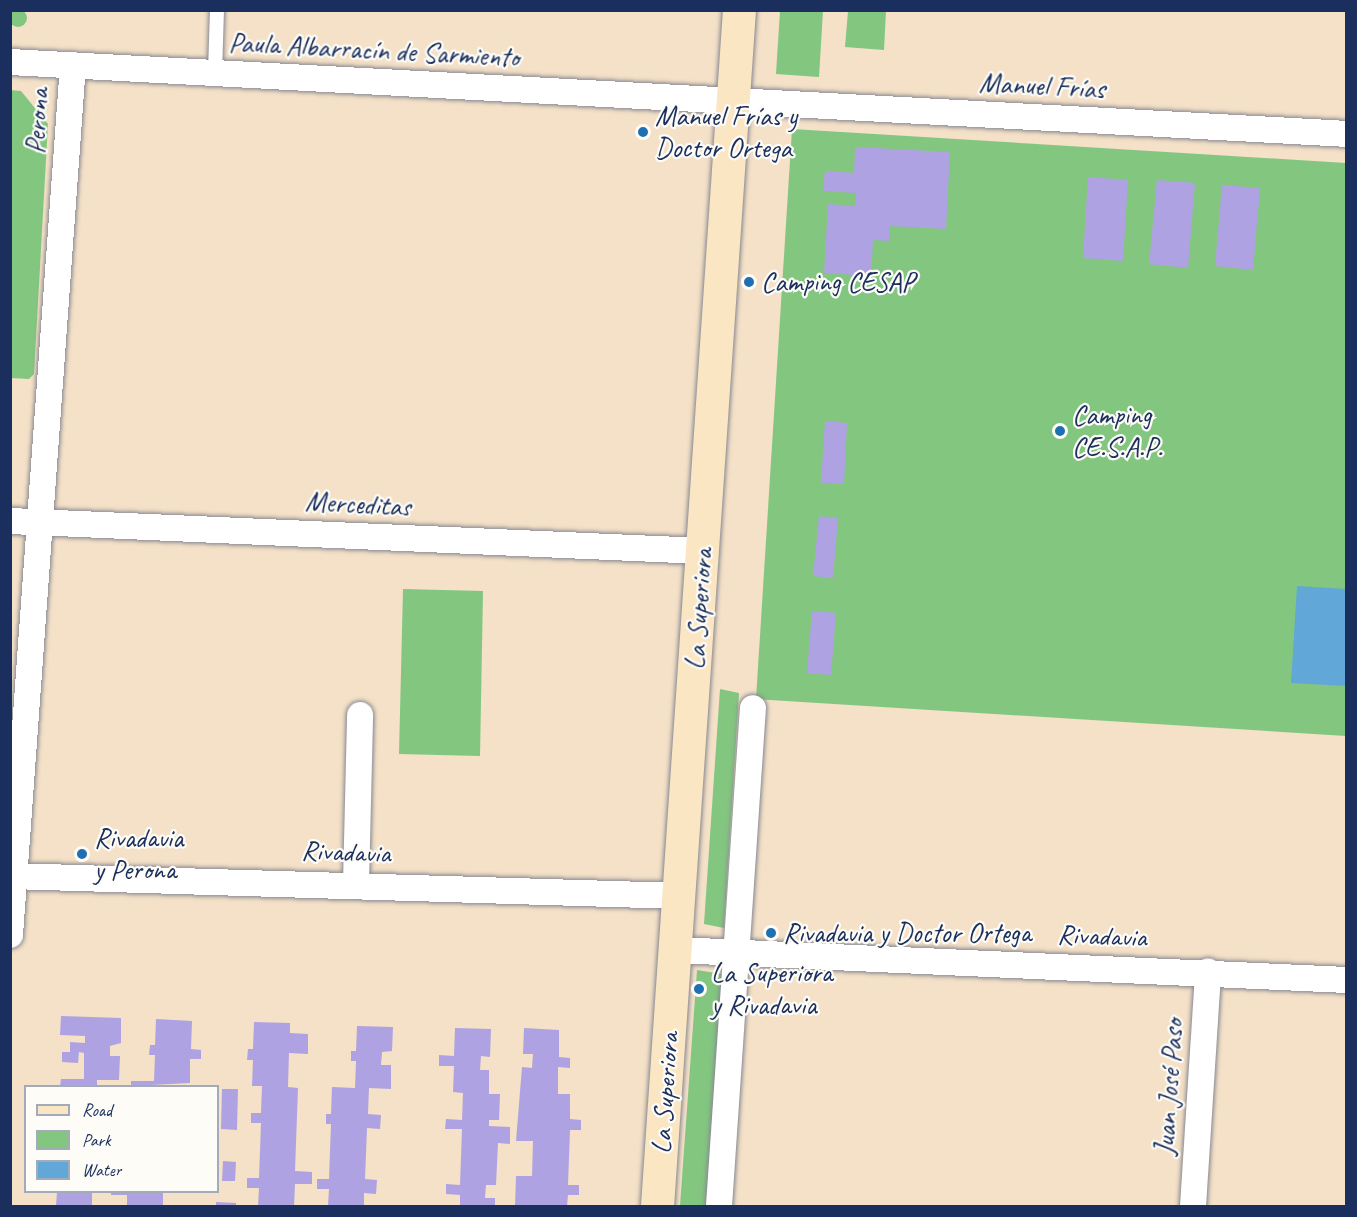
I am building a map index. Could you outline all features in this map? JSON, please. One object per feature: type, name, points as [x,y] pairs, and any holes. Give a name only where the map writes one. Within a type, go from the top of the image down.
[{"type":"main road","name":"La Superiora","points":[[657,1206],[739,10]]},
{"type":"street","name":"Paula Albarracín de Sarmiento","points":[[10,62],[733,100]]},
{"type":"street","name":"Perona","points":[[10,935],[12,876],[73,65]]},
{"type":"street","name":"Manuel Frías","points":[[733,100],[1347,134]]},
{"type":"street","name":"Merceditas","points":[[10,521],[703,551]]},
{"type":"street","points":[[719,1206],[753,708]]},
{"type":"street","points":[[356,884],[360,715]]},
{"type":"street","name":"Rivadavia","points":[[12,876],[356,884],[679,896]]},
{"type":"street","name":"Rivadavia","points":[[676,950],[1208,971],[1347,981]]},
{"type":"street","name":"Juan José Paso","points":[[1193,1206],[1208,971]]},
{"type":"lane","points":[[215,73],[217,10]]},
{"type":"green space","points":[[18,9],[24,12],[27,18],[24,24],[18,27],[12,24],[9,18],[12,12]]},
{"type":"green space","points":[[780,11],[823,11],[819,77],[776,74]]},
{"type":"green space","points":[[848,11],[886,11],[884,50],[845,47]]},
{"type":"green space","points":[[10,90],[21,91],[48,124],[34,374],[29,379],[11,378]]},
{"type":"green space","name":"Camping CE.S.A.P.","points":[[792,129],[1346,163],[1346,736],[756,699]]},
{"type":"green space","points":[[403,589],[483,591],[480,756],[399,754]]},
{"type":"green space","points":[[720,689],[739,693],[724,928],[704,924]]},
{"type":"green space","points":[[697,970],[722,974],[706,1206],[680,1206]]},
{"type":"water","points":[[1297,586],[1346,589],[1346,686],[1291,683]]},
{"type":"building","points":[[855,147],[950,152],[946,229],[889,226],[889,241],[873,240],[871,276],[824,273],[828,204],[855,206],[856,193],[823,191],[825,171],[854,173]]},
{"type":"building","points":[[1088,177],[1128,180],[1123,261],[1083,258]]},
{"type":"building","points":[[1157,180],[1195,183],[1188,268],[1149,264]]},
{"type":"building","points":[[1222,185],[1260,188],[1253,270],[1215,266]]},
{"type":"building","points":[[825,421],[847,423],[844,484],[821,483]]},
{"type":"building","points":[[819,516],[838,518],[833,578],[813,576]]},
{"type":"building","points":[[812,611],[836,613],[831,675],[807,673]]},
{"type":"building","points":[[61,1016],[121,1018],[121,1043],[110,1046],[110,1056],[120,1056],[119,1080],[97,1080],[97,1085],[60,1085],[61,1079],[84,1079],[84,1053],[79,1052],[78,1063],[62,1062],[62,1052],[70,1052],[70,1042],[85,1043],[85,1036],[60,1035]]},
{"type":"building","points":[[156,1019],[192,1021],[191,1049],[201,1050],[201,1059],[190,1059],[190,1083],[131,1085],[131,1081],[154,1081],[155,1055],[149,1055],[150,1045],[155,1045]]},
{"type":"building","points":[[254,1022],[290,1023],[290,1033],[308,1034],[308,1054],[289,1053],[288,1087],[298,1088],[295,1171],[312,1172],[312,1184],[295,1184],[294,1206],[258,1206],[259,1188],[247,1188],[247,1178],[259,1178],[261,1123],[251,1123],[251,1113],[261,1113],[262,1086],[252,1086],[253,1060],[247,1060],[248,1049],[253,1049]]},
{"type":"building","points":[[357,1026],[393,1027],[392,1051],[382,1052],[381,1065],[391,1065],[391,1089],[369,1088],[368,1114],[381,1115],[380,1129],[367,1128],[365,1179],[377,1180],[376,1194],[364,1193],[364,1206],[328,1206],[329,1189],[317,1189],[317,1179],[329,1179],[331,1124],[326,1124],[326,1114],[331,1114],[332,1087],[355,1088],[356,1061],[351,1061],[351,1051],[356,1051]]},
{"type":"building","points":[[455,1028],[491,1029],[490,1057],[481,1056],[480,1070],[489,1070],[489,1094],[500,1094],[499,1120],[489,1120],[489,1126],[510,1127],[510,1144],[498,1143],[496,1185],[486,1185],[485,1198],[495,1198],[495,1206],[460,1206],[460,1195],[446,1194],[446,1184],[460,1185],[462,1129],[445,1129],[446,1119],[462,1120],[463,1093],[453,1092],[454,1066],[439,1066],[439,1055],[454,1056]]},
{"type":"building","points":[[524,1028],[559,1030],[559,1057],[570,1058],[570,1068],[558,1067],[558,1094],[570,1094],[570,1119],[581,1120],[581,1130],[570,1130],[568,1185],[579,1185],[579,1195],[568,1195],[567,1206],[515,1206],[516,1176],[532,1176],[533,1141],[516,1141],[522,1067],[532,1068],[533,1054],[523,1054]]},
{"type":"building","points":[[222,1089],[238,1089],[237,1130],[221,1129]]},
{"type":"building","points":[[223,1161],[236,1162],[235,1181],[222,1181]]},
{"type":"building","points":[[57,1193],[92,1193],[92,1206],[56,1206]]},
{"type":"building","points":[[111,1193],[163,1193],[163,1206],[127,1206],[127,1195],[111,1195]]},
{"type":"building","points":[[216,1202],[236,1203],[236,1206],[216,1206]]},
{"type":"place","name":"Manuel Frías y Doctor Ortega","points":[[643,132]]},
{"type":"place","name":"Camping CESAP","points":[[749,282]]},
{"type":"place","name":"Camping CE.S.A.P.","points":[[1060,431]]},
{"type":"place","name":"Rivadavia y Perona","points":[[82,854]]},
{"type":"place","name":"Rivadavia y Doctor Ortega","points":[[771,933]]},
{"type":"place","name":"La Superiora y Rivadavia","points":[[699,989]]}]
